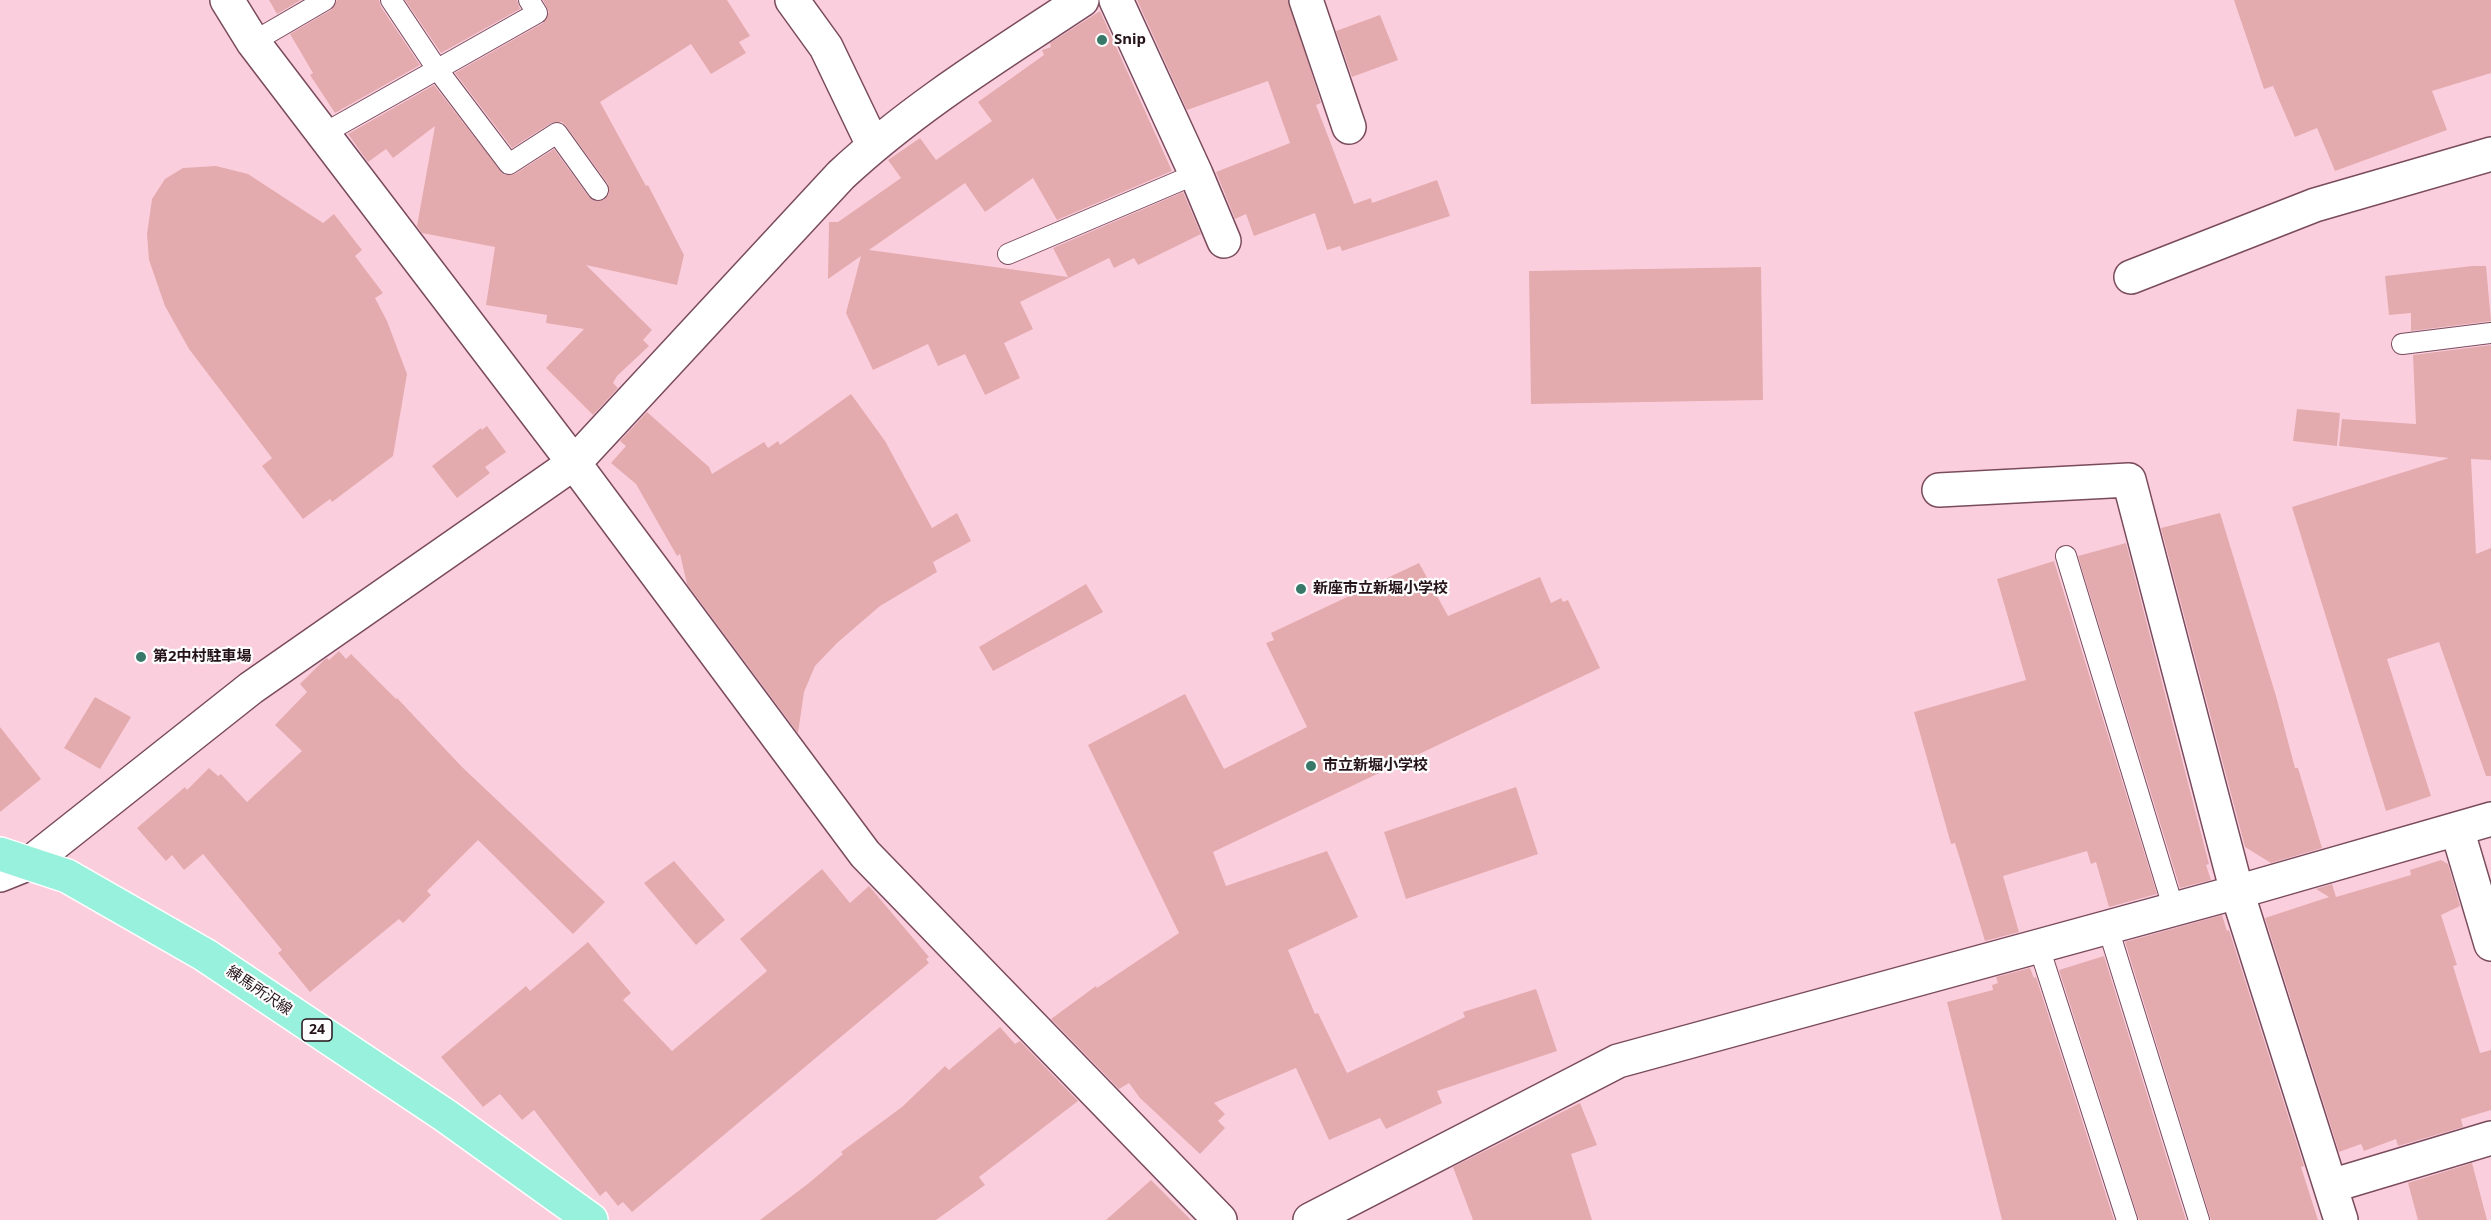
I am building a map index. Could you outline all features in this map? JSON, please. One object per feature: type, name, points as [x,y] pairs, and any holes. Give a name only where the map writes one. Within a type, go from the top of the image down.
[{"type":"main road","name":"練馬所沢線","points":[[15,858],[75,880],[205,955],[446,1116],[591,1220]]},
{"type":"street","points":[[227,0],[253,42],[574,463],[865,854],[1220,1220]]},
{"type":"street","points":[[792,0],[826,48],[873,145]]},
{"type":"street","points":[[0,875],[15,858],[250,688],[574,463],[841,175],[873,145],[940,94],[1082,0]]},
{"type":"street","points":[[1116,0],[1196,174],[1224,241]]},
{"type":"street","points":[[1306,0],[1349,127]]},
{"type":"street","points":[[2131,277],[2315,205],[2491,154]]},
{"type":"street","points":[[1939,490],[2129,480],[2237,892],[2341,1220]]},
{"type":"street","points":[[1310,1220],[1618,1061],[2174,910],[2491,819]]},
{"type":"street","points":[[2457,829],[2491,944]]},
{"type":"street","points":[[2331,1186],[2491,1138]]},
{"type":"lane","points":[[253,42],[325,0]]},
{"type":"lane","points":[[392,0],[437,69],[509,164],[557,133],[598,190]]},
{"type":"lane","points":[[323,134],[537,13],[529,0]]},
{"type":"lane","points":[[1008,254],[1196,174]]},
{"type":"lane","points":[[2402,344],[2491,333]]},
{"type":"lane","points":[[2066,556],[2174,910]]},
{"type":"lane","points":[[2108,928],[2199,1220]]},
{"type":"lane","points":[[2039,947],[2127,1220]]},
{"type":"building","points":[[269,0],[301,0],[277,14]]},
{"type":"building","points":[[337,0],[379,0],[381,7],[420,65],[335,113],[310,75],[313,73],[290,34],[331,10]]},
{"type":"building","points":[[405,0],[517,0],[520,9],[441,53]]},
{"type":"building","points":[[543,0],[727,0],[750,36],[739,42],[746,53],[711,74],[691,44],[600,102],[646,186],[648,185],[684,255],[677,285],[586,265],[652,330],[643,340],[649,346],[617,376],[613,383],[618,388],[593,415],[546,368],[584,329],[546,323],[547,315],[486,305],[495,247],[422,233],[417,226],[435,126],[393,158],[386,149],[368,162],[348,134],[434,85],[504,175],[515,174],[554,149],[589,197],[594,201],[604,200],[609,194],[608,184],[562,122],[551,123],[512,148],[455,73],[543,23],[549,12]]},
{"type":"building","points":[[1137,0],[1288,0],[1321,103],[1316,105],[1354,204],[1371,198],[1372,203],[1437,180],[1450,216],[1342,251],[1340,246],[1327,250],[1315,213],[1254,236],[1246,214],[1235,219],[1216,172],[1290,143],[1268,81],[1187,110]]},
{"type":"building","points":[[2234,0],[2491,0],[2491,73],[2432,91],[2447,130],[2335,171],[2317,128],[2295,137],[2273,86],[2264,89]]},
{"type":"building","points":[[1100,11],[1172,171],[1057,220],[1033,178],[985,212],[965,183],[869,250],[1068,277],[1053,248],[1183,192],[1201,234],[1138,265],[1134,258],[1114,268],[1109,258],[1020,302],[1033,329],[1004,343],[1020,378],[985,395],[965,354],[938,366],[928,344],[873,370],[846,313],[861,256],[828,279],[829,222],[838,222],[901,178],[888,160],[920,138],[936,160],[992,121],[978,102],[1044,55],[1042,50],[1051,47],[1050,43]]},
{"type":"building","points":[[1380,15],[1398,60],[1352,77],[1336,31]]},
{"type":"building","points":[[216,166],[248,174],[323,223],[334,214],[362,250],[355,256],[383,293],[375,298],[387,321],[407,374],[393,456],[332,502],[330,499],[303,519],[262,466],[272,458],[189,349],[165,306],[149,260],[147,234],[152,199],[165,179],[183,168]]},
{"type":"building","points":[[2486,266],[2491,321],[2411,331],[2411,313],[2389,315],[2385,276]]},
{"type":"building","points":[[1761,267],[1763,400],[1531,404],[1529,271]]},
{"type":"building","points":[[2491,345],[2491,460],[2471,459],[2476,554],[2491,548],[2491,776],[2486,776],[2439,642],[2387,659],[2431,796],[2386,811],[2292,507],[2449,458],[2339,446],[2342,419],[2416,424],[2413,355]]},
{"type":"building","points":[[851,394],[885,441],[932,528],[957,513],[971,541],[933,562],[937,572],[880,606],[837,643],[815,666],[804,692],[798,733],[687,584],[680,554],[677,556],[636,484],[611,463],[626,446],[620,441],[647,412],[709,467],[712,474],[764,442],[768,448],[778,441],[780,445]]},
{"type":"building","points":[[2297,409],[2340,413],[2337,446],[2293,441]]},
{"type":"building","points":[[487,426],[506,452],[485,467],[490,473],[457,498],[432,466],[481,428],[482,430]]},
{"type":"building","points":[[2220,513],[2276,696],[2295,768],[2298,768],[2322,848],[2271,863],[2245,847],[2161,528]]},
{"type":"building","points":[[2126,543],[2209,864],[2206,865],[2211,880],[2180,888],[2078,556]]},
{"type":"building","points":[[2054,561],[2157,894],[2109,907],[2096,862],[2091,864],[2087,851],[2003,876],[2019,932],[1985,941],[1955,843],[1951,844],[1914,712],[2026,680],[1997,579]]},
{"type":"building","points":[[1419,563],[1448,616],[1540,577],[1551,603],[1561,598],[1563,602],[1568,600],[1600,668],[1213,852],[1226,886],[1327,851],[1358,917],[1288,950],[1315,1014],[1318,1013],[1347,1073],[1465,1017],[1463,1012],[1536,989],[1557,1051],[1437,1091],[1442,1103],[1386,1129],[1380,1118],[1329,1140],[1296,1068],[1214,1103],[1225,1114],[1218,1121],[1225,1128],[1200,1154],[1140,1098],[1129,1083],[1119,1089],[1051,1019],[1096,986],[1097,988],[1179,933],[1088,745],[1185,694],[1224,769],[1307,727],[1266,643],[1274,640],[1271,633]]},
{"type":"building","points":[[1086,584],[1103,612],[993,671],[979,647]]},
{"type":"building","points":[[339,651],[346,659],[351,654],[397,698],[462,767],[605,902],[573,934],[478,840],[427,891],[431,895],[403,923],[399,919],[310,992],[278,953],[282,950],[203,854],[184,870],[172,855],[166,861],[137,828],[185,787],[187,790],[209,768],[218,776],[221,774],[247,802],[302,751],[275,725],[307,692],[300,684],[324,660],[327,658],[329,660]]},
{"type":"building","points":[[95,697],[131,717],[100,769],[64,748]]},
{"type":"building","points":[[0,727],[41,779],[0,812]]},
{"type":"building","points":[[1516,787],[1538,854],[1406,899],[1384,832]]},
{"type":"building","points":[[2441,860],[2448,864],[2460,906],[2441,915],[2457,965],[2453,966],[2480,1053],[2491,1050],[2491,1110],[2461,1119],[2463,1127],[2398,1146],[2396,1139],[2364,1151],[2361,1144],[2339,1152],[2265,918],[2329,897],[2316,889],[2332,884],[2336,897],[2411,875],[2410,870]]},
{"type":"building","points":[[674,861],[725,920],[696,945],[644,883]]},
{"type":"building","points":[[822,869],[850,903],[869,886],[929,957],[926,959],[929,963],[632,1212],[623,1202],[618,1206],[606,1191],[600,1196],[534,1110],[522,1120],[500,1094],[483,1107],[441,1057],[526,986],[530,991],[588,942],[631,993],[623,1000],[672,1051],[767,971],[740,939]]},
{"type":"building","points":[[2222,915],[2227,931],[2229,930],[2304,1166],[2301,1167],[2318,1220],[2211,1220],[2125,942]]},
{"type":"building","points":[[2104,956],[2186,1220],[2139,1220],[2059,970]]},
{"type":"building","points":[[2030,968],[2034,978],[2036,977],[2114,1220],[2002,1220],[1947,1002],[1993,990],[1992,985],[1998,983],[1996,977]]},
{"type":"building","points":[[1000,1027],[1015,1044],[1020,1041],[1078,1101],[979,1177],[985,1185],[936,1220],[760,1220],[809,1183],[843,1154],[841,1152],[902,1107],[945,1066],[949,1070]]},
{"type":"building","points":[[1580,1103],[1597,1145],[1571,1154],[1592,1220],[1473,1220],[1453,1167]]},
{"type":"building","points":[[2472,1163],[2487,1220],[2418,1220],[2408,1183]]},
{"type":"building","points":[[1151,1180],[1191,1220],[1106,1220]]},
{"type":"place","name":"Snip","points":[[1102,40]]},
{"type":"place","name":"新座市立新堀小学校","points":[[1301,589]]},
{"type":"place","name":"第2中村駐車場","points":[[141,657]]},
{"type":"place","name":"市立新堀小学校","points":[[1311,766]]}]
